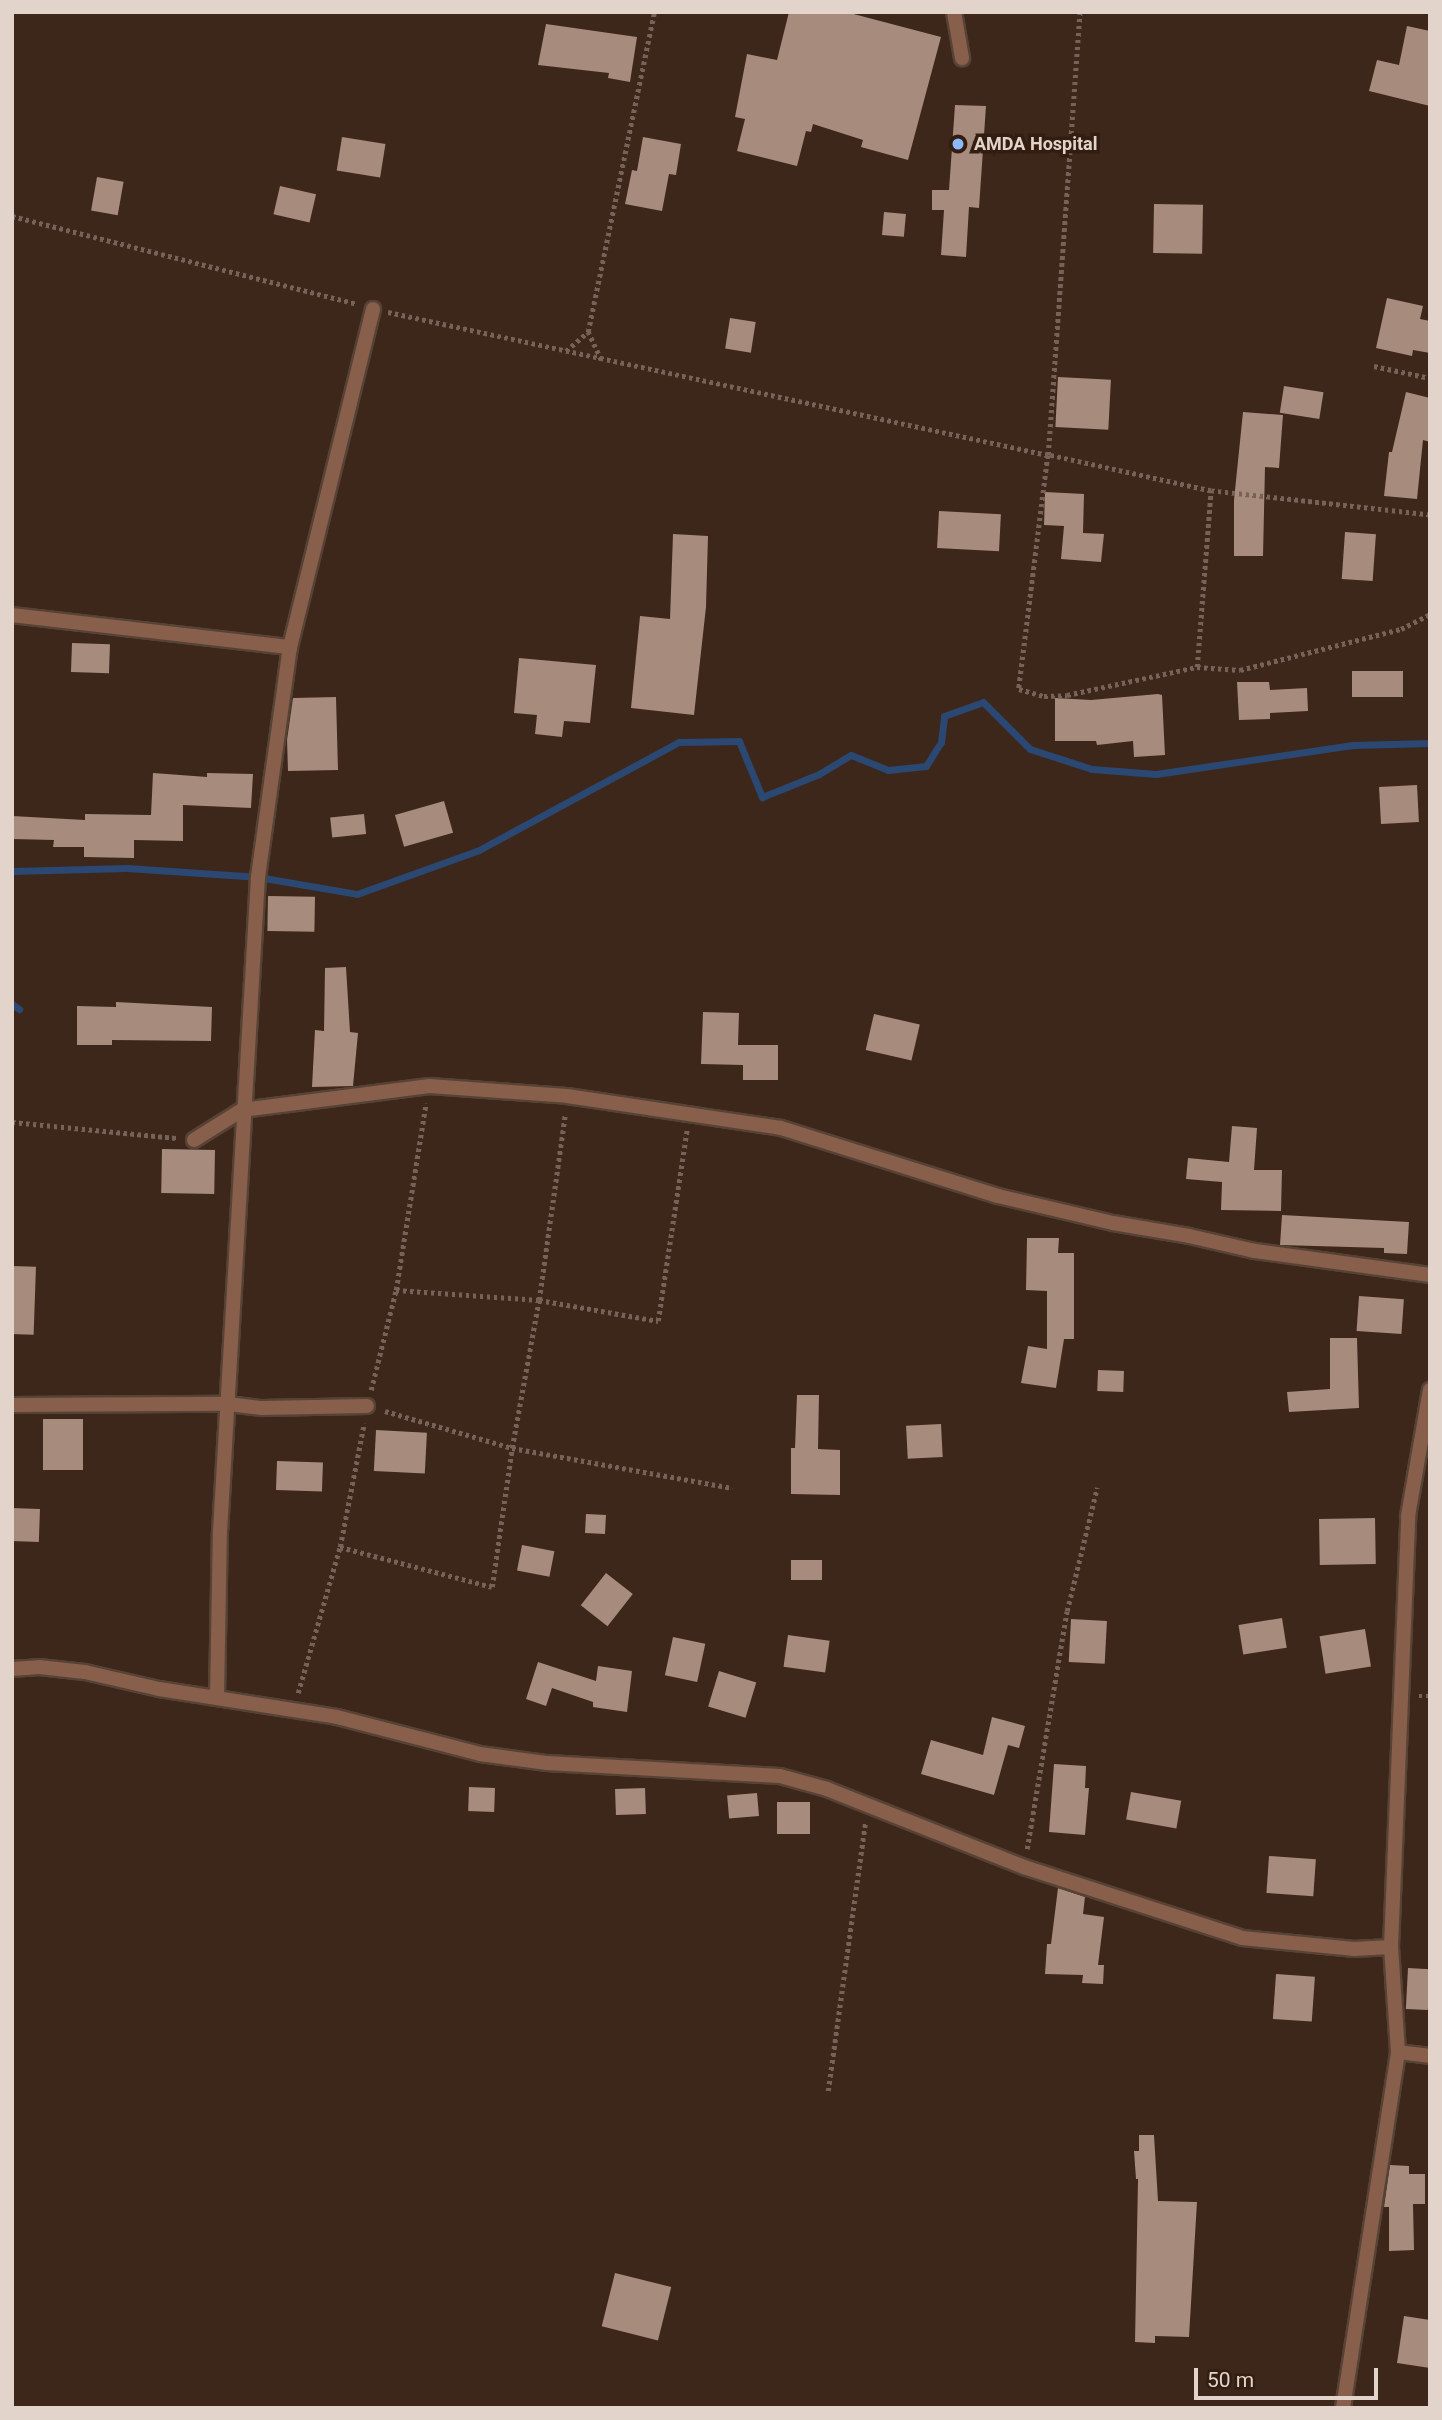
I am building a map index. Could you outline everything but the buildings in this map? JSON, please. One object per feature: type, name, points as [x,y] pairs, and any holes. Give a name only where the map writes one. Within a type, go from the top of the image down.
[{"type":"street","points":[[954,12],[962,58]]},
{"type":"street","points":[[217,1698],[220,1532],[257,877],[290,647],[373,309]]},
{"type":"street","points":[[12,615],[290,647]]},
{"type":"street","points":[[194,1140],[243,1110],[429,1086],[567,1096],[690,1112],[781,1128],[998,1196],[1112,1223],[1255,1251],[1430,1275]]},
{"type":"street","points":[[1343,2408],[1398,2052],[1391,1947],[1408,1516],[1430,1390]]},
{"type":"street","points":[[12,1405],[228,1404],[262,1408],[367,1406]]},
{"type":"street","points":[[12,1669],[39,1667],[85,1672],[217,1698],[337,1717],[480,1754],[547,1763],[779,1776],[827,1789],[1024,1867],[1242,1938],[1354,1949],[1391,1947]]},
{"type":"street","points":[[1398,2052],[1430,2056]]},
{"type":"path","points":[[601,360],[589,332],[654,12]]},
{"type":"path","points":[[1080,12],[1048,455],[1019,689],[1044,695],[1067,695],[1197,667],[1240,670],[1401,629],[1430,614]]},
{"type":"path","points":[[12,216],[373,309],[1211,491],[1430,515]]},
{"type":"path","points":[[566,351],[589,332]]},
{"type":"path","points":[[1374,366],[1430,378]]},
{"type":"path","points":[[1197,667],[1211,491]]},
{"type":"path","points":[[340,1547],[492,1587],[512,1448],[539,1300],[567,1096]]},
{"type":"path","points":[[396,1290],[539,1300],[658,1321],[690,1112]]},
{"type":"path","points":[[12,1122],[194,1140]]},
{"type":"path","points":[[367,1406],[512,1448],[732,1488]]},
{"type":"path","points":[[1024,1867],[1067,1611],[1097,1488]]},
{"type":"path","points":[[828,2091],[867,1806]]},
{"type":"waterway","points":[[12,871],[127,868],[258,877],[357,894],[479,850],[679,742],[739,741],[762,797],[819,774],[851,755],[888,770],[926,766],[941,742],[944,716],[983,702],[1030,749],[1092,769],[1156,774],[1353,745],[1430,743]]},
{"type":"waterway","points":[[12,1004],[19,1009]]},
{"type":"place","name":"AMDA Hospital","points":[[958,144]]}]
